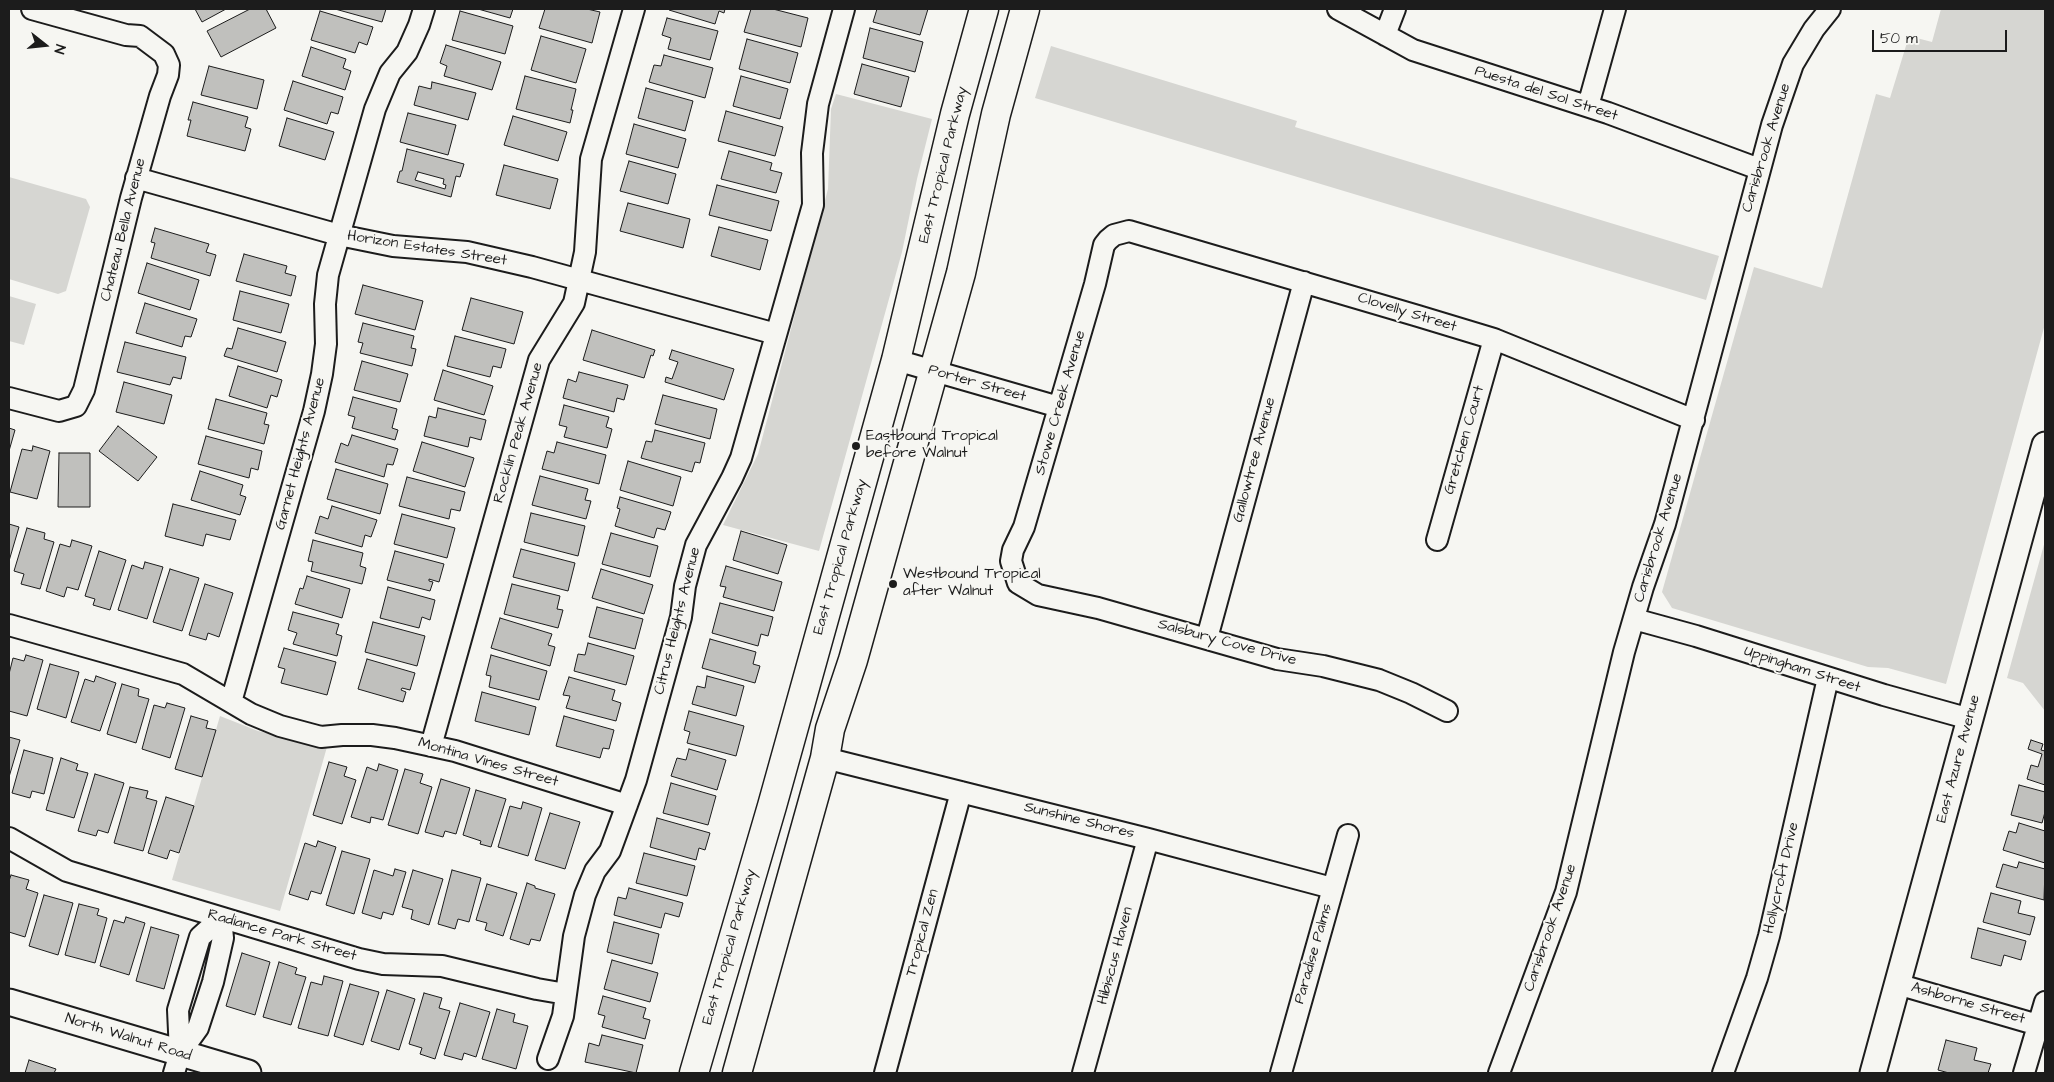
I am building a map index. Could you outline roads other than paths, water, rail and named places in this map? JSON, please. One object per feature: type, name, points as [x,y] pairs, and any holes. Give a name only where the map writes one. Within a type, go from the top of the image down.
[{"type":"main road","name":"East Tropical Parkway","points":[[694,1073],[772,806],[896,360],[956,114],[984,9]]},
{"type":"main road","points":[[737,1073],[825,758],[830,729],[853,660],[934,371],[970,235],[996,114],[1025,9]]},
{"type":"street","name":"Chateau Bella Avenue","points":[[9,398],[59,411],[76,406],[84,390],[136,178],[160,96],[168,76],[169,65],[164,54],[140,36],[126,35],[32,9]]},
{"type":"street","name":"Garnet Heights Avenue","points":[[231,702],[314,411],[326,344],[325,304],[328,275],[339,235],[375,109],[390,72],[407,52],[420,25],[424,9]]},
{"type":"street","name":"Rocklin Peak Avenue","points":[[431,746],[539,360],[574,303],[586,236],[591,159],[634,9]]},
{"type":"street","name":"Citrus Heights Avenue","points":[[548,1059],[564,1016],[574,936],[584,895],[596,871],[610,851],[628,804],[657,708],[681,617],[696,545],[741,458],[814,205],[812,153],[818,104],[844,9]]},
{"type":"street","name":"Puesta del Sol Street","points":[[1338,9],[1413,50],[1588,106],[1759,169]]},
{"type":"street","points":[[1385,35],[1395,9]]},
{"type":"street","points":[[1588,106],[1615,9]]},
{"type":"street","name":"Carisbrook Avenue","points":[[1499,1073],[1566,892],[1611,700],[1634,619],[1665,524],[1759,169],[1777,109],[1793,64],[1814,29],[1830,9]]},
{"type":"street","name":"Horizon Estates Street","points":[[136,178],[339,235],[393,246],[467,252],[579,279],[776,334]]},
{"type":"street","name":"Clovelly Street","points":[[1114,235],[1129,231],[1494,340],[1694,420]]},
{"type":"street","name":"Stowe Creek Avenue","points":[[1014,572],[1011,561],[1013,550],[1024,526],[1095,284],[1104,245],[1114,235]]},
{"type":"street","name":"Gallowtree Avenue","points":[[1206,638],[1304,282]]},
{"type":"street","name":"Gretchen Court","points":[[1437,540],[1494,340]]},
{"type":"street","name":"Porter Street","points":[[896,360],[1059,407]]},
{"type":"street","name":"East Azure Avenue","points":[[1873,1073],[2045,445]]},
{"type":"street","name":"Salsbury Cove Drive","points":[[1014,572],[1018,583],[1038,595],[1098,608],[1277,659],[1323,666],[1379,680],[1447,711]]},
{"type":"street","name":"Uppingham Street","points":[[1634,619],[1970,719]]},
{"type":"street","name":"Montina Vines Street","points":[[9,625],[183,674],[250,714],[280,726],[321,737],[372,735],[455,751],[628,804]]},
{"type":"street","name":"Hollycroft Drive","points":[[1723,1073],[1757,978],[1769,936],[1828,678]]},
{"type":"street","name":"Sunshine Shores","points":[[825,758],[1148,839],[1332,888]]},
{"type":"street","name":"Tropical Zen","points":[[884,1073],[961,792]]},
{"type":"street","name":"Paradise Palms","points":[[1281,1073],[1348,835]]},
{"type":"street","name":"Radiance Park Street","points":[[9,838],[67,871],[367,961],[391,965],[442,966],[537,989],[566,994]]},
{"type":"street","name":"Hibiscus Haven","points":[[1083,1073],[1148,839]]},
{"type":"street","points":[[177,1063],[178,1010],[200,937],[220,918]]},
{"type":"street","name":"Ashborne Street","points":[[1897,984],[2038,1025]]},
{"type":"street","name":"North Walnut Road","points":[[9,1002],[177,1063],[248,1073]]},
{"type":"street","points":[[2024,1073],[2045,1002]]},
{"type":"place","name":"Eastbound Tropical before Walnut","points":[[856,446]]},
{"type":"place","name":"Westbound Tropical after Walnut","points":[[893,584]]}]
